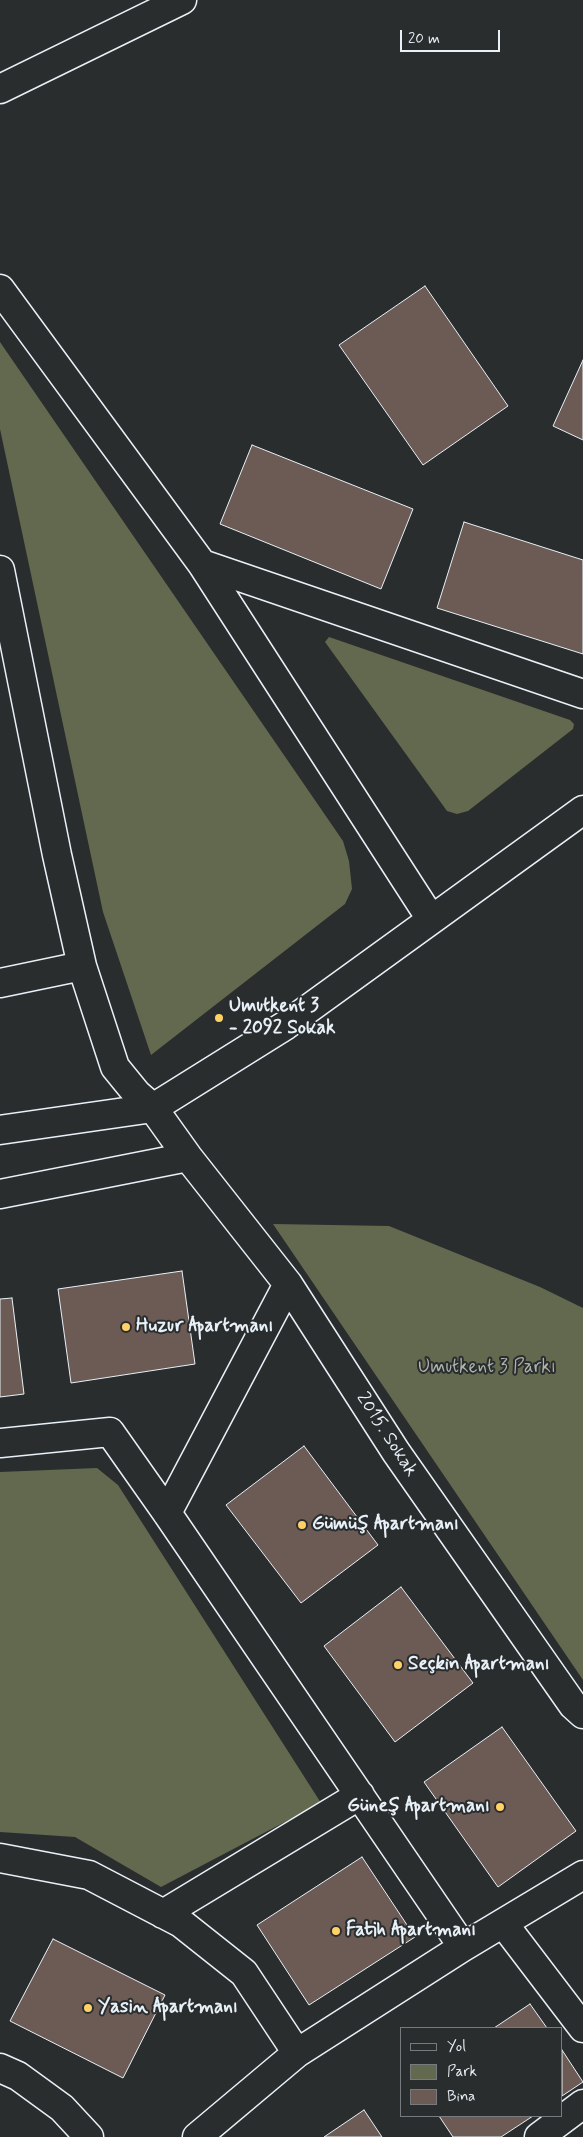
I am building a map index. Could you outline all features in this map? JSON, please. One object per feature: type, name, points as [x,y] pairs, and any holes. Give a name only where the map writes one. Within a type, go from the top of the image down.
[{"type":"street","points":[[0,89],[139,10],[182,0]]},
{"type":"street","points":[[0,289],[202,564],[431,919]]},
{"type":"street","points":[[202,564],[583,694]]},
{"type":"street","name":"2015. Sokak","points":[[0,570],[55,845],[82,966],[115,1067],[137,1094],[153,1108],[188,1157],[288,1284],[396,1452],[574,1705],[583,1714]]},
{"type":"street","points":[[0,1130],[153,1108],[286,1026],[583,810]]},
{"type":"street","points":[[0,983],[82,966]]},
{"type":"street","points":[[0,1194],[188,1157]]},
{"type":"street","points":[[168,1513],[288,1284]]},
{"type":"street","points":[[0,1443],[110,1432],[168,1513],[463,1947]]},
{"type":"street","points":[[163,1914],[360,1795]]},
{"type":"street","points":[[0,1858],[89,1874],[181,1923],[244,1973],[297,2053]]},
{"type":"street","points":[[198,2137],[297,2053],[503,1922],[583,1875]]},
{"type":"street","points":[[503,1922],[583,2028]]},
{"type":"street","points":[[0,2068],[18,2076],[62,2108],[89,2137]]},
{"type":"street","points":[[539,2137],[583,2104]]},
{"type":"green space","points":[[0,342],[343,841],[349,861],[352,889],[345,904],[151,1055],[103,912],[0,429]]},
{"type":"green space","points":[[329,637],[570,720],[574,724],[573,729],[468,811],[457,814],[447,811],[325,642]]},
{"type":"green space","name":"Umutkent 3 Parkı","points":[[273,1224],[389,1226],[540,1287],[583,1308],[583,1680]]},
{"type":"green space","points":[[97,1468],[118,1485],[321,1803],[161,1887],[75,1837],[0,1832],[0,1472]]},
{"type":"building","points":[[425,286],[508,406],[423,465],[339,345]]},
{"type":"building","points":[[583,360],[583,440],[553,426]]},
{"type":"building","points":[[252,445],[413,509],[381,589],[220,524]]},
{"type":"building","points":[[464,522],[583,560],[583,654],[437,608]]},
{"type":"building","name":"Huzur Apartmanı","points":[[182,1271],[195,1364],[71,1383],[58,1289]]},
{"type":"building","points":[[12,1298],[24,1394],[0,1397],[0,1299]]},
{"type":"building","name":"Gümüş Apartmanı","points":[[304,1446],[378,1545],[301,1603],[226,1505]]},
{"type":"building","name":"Seçkin Apartmanı","points":[[401,1587],[473,1683],[395,1742],[324,1646]]},
{"type":"building","name":"Güneş Apartmanı","points":[[502,1727],[576,1831],[498,1887],[424,1782]]},
{"type":"building","name":"Fatih Apartmanı","points":[[362,1857],[415,1937],[309,2005],[257,1925]]},
{"type":"building","name":"Yasin Apartmanı","points":[[53,1939],[165,1995],[123,2078],[10,2021]]},
{"type":"building","points":[[530,2004],[546,2027],[496,2027]]},
{"type":"building","points":[[563,2052],[583,2082],[563,2095]]},
{"type":"building","points":[[364,2110],[382,2137],[324,2137]]},
{"type":"building","points":[[440,2117],[531,2117],[501,2137],[453,2137]]},
{"type":"place","name":"Umutkent 3 - 2092 Sokak","points":[[219,1018]]},
{"type":"place","name":"Huzur Apartmanı","points":[[126,1327]]},
{"type":"place","name":"Gümüş Apartmanı","points":[[302,1525]]},
{"type":"place","name":"Seçkin Apartmanı","points":[[398,1665]]},
{"type":"place","name":"Güneş Apartmanı","points":[[500,1807]]},
{"type":"place","name":"Fatih Apartmanı","points":[[336,1931]]},
{"type":"place","name":"Yasin Apartmanı","points":[[88,2008]]}]
